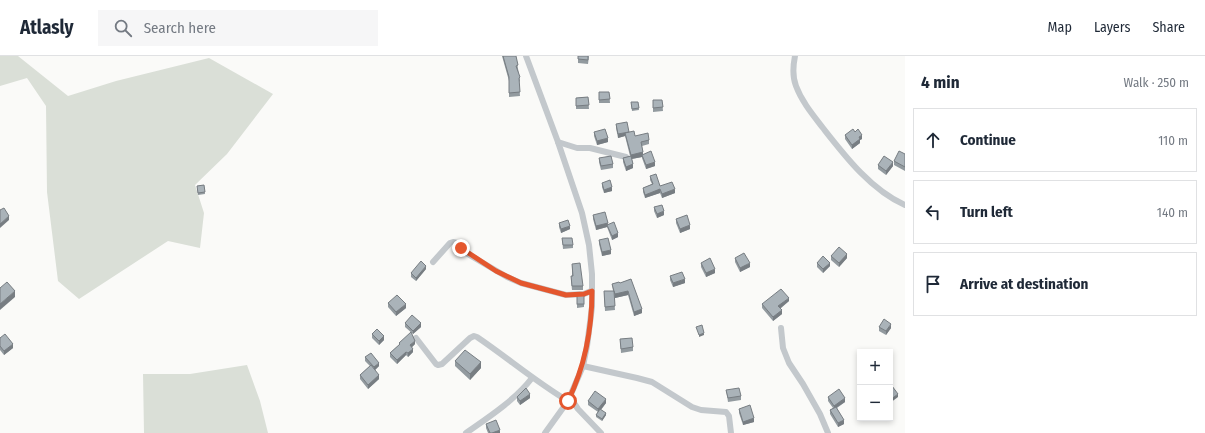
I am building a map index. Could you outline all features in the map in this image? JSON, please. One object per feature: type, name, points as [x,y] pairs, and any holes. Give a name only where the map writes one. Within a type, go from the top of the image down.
[{"type":"street","points":[[526,56],[558,142],[582,213],[586,229],[592,274],[592,307],[583,366],[569,399],[545,433]]},
{"type":"street","points":[[794,56],[793,70],[796,85],[803,101],[818,122],[841,151],[863,175],[881,190],[905,205]]},
{"type":"street","points":[[558,142],[577,148],[590,148],[626,157]]},
{"type":"street","points":[[433,262],[450,243],[453,242],[457,243],[466,253],[507,277],[521,283],[566,295],[584,294],[592,291]]},
{"type":"street","points":[[781,328],[783,348],[789,363],[817,408],[828,433]]},
{"type":"street","points":[[416,338],[438,365],[442,364],[470,338],[474,336],[477,337],[507,357],[532,378],[569,399],[601,433]]},
{"type":"street","points":[[583,366],[652,382],[692,407],[701,410],[726,412],[729,416],[731,433]]},
{"type":"street","points":[[466,433],[486,420],[511,399],[532,378]]},
{"type":"shaded area","points":[[0,56],[18,56],[68,96],[116,81],[209,58],[273,94],[227,154],[195,185],[204,213],[200,248],[168,241],[79,299],[58,281],[47,192],[46,106],[27,78],[0,86]]},
{"type":"shaded area","points":[[247,365],[260,401],[268,433],[144,433],[143,374],[190,374]]},
{"type":"building","points":[[503,56],[516,56],[518,65],[516,66],[520,77],[520,92],[509,93],[509,77]]},
{"type":"building","points":[[578,56],[588,56],[588,60],[578,59]]},
{"type":"building","points":[[599,92],[609,92],[610,99],[599,100]]},
{"type":"building","points":[[588,97],[589,105],[576,106],[576,98]]},
{"type":"building","points":[[653,100],[662,100],[663,107],[653,108]]},
{"type":"building","points":[[631,102],[638,102],[639,108],[632,109]]},
{"type":"building","points":[[627,122],[629,132],[618,134],[616,124]]},
{"type":"building","points":[[605,129],[608,138],[597,141],[594,132]]},
{"type":"building","points":[[853,129],[855,132],[858,129],[862,135],[859,137],[860,139],[852,145],[845,135]]},
{"type":"building","points":[[634,131],[635,136],[648,133],[649,140],[641,142],[643,152],[631,155],[625,133]]},
{"type":"building","points":[[651,151],[655,162],[646,165],[642,155]]},
{"type":"building","points":[[899,151],[905,154],[905,167],[894,161]]},
{"type":"building","points":[[611,156],[613,164],[601,166],[599,158]]},
{"type":"building","points":[[631,156],[633,164],[626,167],[623,158]]},
{"type":"building","points":[[884,156],[893,162],[886,171],[878,165]]},
{"type":"building","points":[[656,174],[660,186],[672,182],[675,189],[662,194],[660,189],[645,195],[643,188],[653,184],[650,176]]},
{"type":"building","points":[[610,180],[612,187],[604,190],[602,183]]},
{"type":"building","points":[[204,185],[205,192],[198,193],[197,186]]},
{"type":"building","points":[[662,205],[664,211],[657,214],[654,207]]},
{"type":"building","points":[[4,208],[9,216],[0,224],[0,210]]},
{"type":"building","points":[[605,212],[608,223],[596,226],[593,215]]},
{"type":"building","points":[[687,215],[690,225],[680,229],[676,219]]},
{"type":"building","points":[[568,220],[570,226],[561,229],[559,223]]},
{"type":"building","points":[[614,222],[618,233],[612,236],[607,225]]},
{"type":"building","points":[[562,238],[572,238],[573,245],[563,245]]},
{"type":"building","points":[[608,238],[611,250],[602,252],[599,240]]},
{"type":"building","points":[[839,247],[847,254],[839,263],[831,256]]},
{"type":"building","points":[[744,253],[750,263],[740,268],[735,258]]},
{"type":"building","points":[[823,256],[830,263],[823,269],[817,263]]},
{"type":"building","points":[[710,258],[715,269],[706,273],[701,263]]},
{"type":"building","points":[[421,261],[426,266],[416,278],[411,273]]},
{"type":"building","points":[[580,263],[583,286],[572,286],[572,264]]},
{"type":"building","points":[[682,272],[685,279],[673,283],[670,276]]},
{"type":"building","points":[[631,279],[642,309],[634,312],[628,291],[615,294],[612,284]]},
{"type":"building","points":[[7,282],[15,291],[0,304],[0,288]]},
{"type":"building","points":[[781,289],[789,298],[778,306],[782,310],[773,317],[762,304]]},
{"type":"building","points":[[604,291],[614,291],[615,306],[605,307]]},
{"type":"building","points":[[397,295],[406,304],[396,312],[388,303]]},
{"type":"building","points":[[577,295],[584,295],[584,304],[577,304]]},
{"type":"building","points":[[412,315],[421,323],[413,331],[405,323]]},
{"type":"building","points":[[884,319],[891,324],[886,331],[879,327]]},
{"type":"building","points":[[702,325],[704,333],[699,335],[696,327]]},
{"type":"building","points":[[377,329],[384,336],[379,341],[372,334]]},
{"type":"building","points":[[411,332],[415,341],[410,345],[413,349],[408,353],[406,352],[397,360],[390,353]]},
{"type":"building","points":[[5,334],[13,344],[4,351],[0,346],[0,338]]},
{"type":"building","points":[[632,338],[633,347],[621,349],[620,339]]},
{"type":"building","points":[[465,350],[481,362],[470,374],[455,361]]},
{"type":"building","points":[[371,353],[379,363],[374,367],[365,357]]},
{"type":"building","points":[[371,365],[379,375],[368,385],[360,375]]},
{"type":"building","points":[[893,387],[898,394],[893,398]]},
{"type":"building","points":[[526,388],[530,394],[520,401],[517,397]]},
{"type":"building","points":[[739,388],[741,396],[728,398],[726,390]]},
{"type":"building","points":[[839,389],[845,398],[834,406],[828,397]]},
{"type":"building","points":[[595,391],[606,399],[598,409],[588,401]]},
{"type":"building","points":[[750,405],[754,418],[743,422],[739,409]]},
{"type":"building","points":[[836,407],[844,420],[838,423],[830,410]]},
{"type":"building","points":[[600,409],[606,413],[602,419],[596,415]]},
{"type":"building","points":[[496,420],[500,430],[490,433],[486,424]]},
{"type":"route","points":[[461,248],[466,253],[496,271],[521,283],[566,295],[584,294],[592,291],[592,307],[583,366],[568,401]]}]
